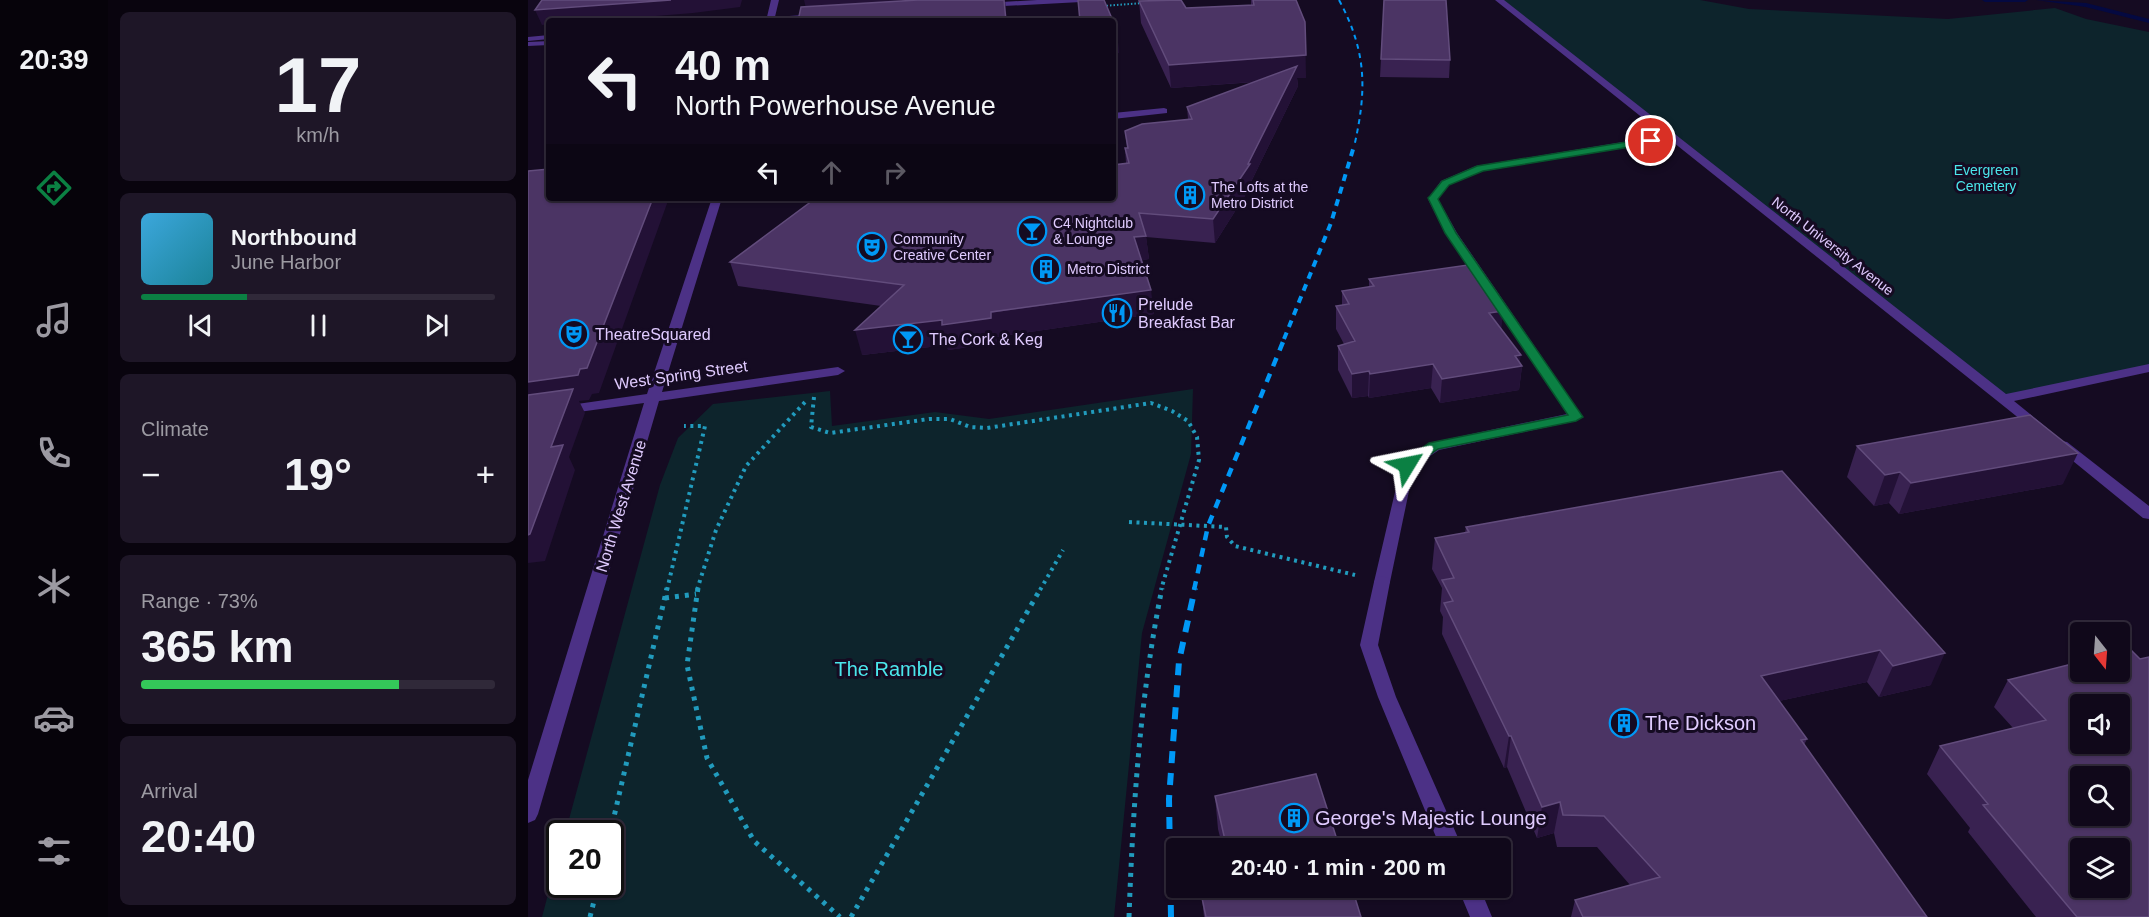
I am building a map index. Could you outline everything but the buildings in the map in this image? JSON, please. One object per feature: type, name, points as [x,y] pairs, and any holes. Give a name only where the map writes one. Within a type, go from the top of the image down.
[{"type":"street","points":[[770,18],[775,0]]},
{"type":"street","points":[[975,6],[1080,0]]},
{"type":"street","name":"North University Avenue","points":[[1499,0],[2149,514]]},
{"type":"street","points":[[793,18],[828,15]]},
{"type":"street","points":[[528,39],[546,37]]},
{"type":"street","points":[[528,44],[546,43]]},
{"type":"street","points":[[1116,116],[1164,111]]},
{"type":"street","points":[[1447,838],[1387,697],[1369,645],[1407,465],[1434,446],[1576,417],[1451,233],[1433,198],[1445,183],[1480,168],[1672,137]]},
{"type":"street","name":"North West Avenue","points":[[528,814],[653,398],[716,201]]},
{"type":"street","points":[[2003,399],[2149,368]]},
{"type":"street","name":"West Spring Street","points":[[528,415],[838,371]]},
{"type":"street","points":[[1473,898],[1481,917]]},
{"type":"path","points":[[1100,6],[1153,2]]},
{"type":"path","points":[[840,917],[754,841],[707,758],[687,665],[696,594],[716,530],[746,466],[814,392],[811,427],[830,433],[929,419],[950,419],[970,427],[987,428],[1151,403],[1167,408],[1194,427],[1200,441],[1199,460],[1163,580],[1141,710],[1129,917]]},
{"type":"path","points":[[613,820],[705,426],[684,426]]},
{"type":"path","points":[[1129,522],[1226,527],[1227,537],[1235,546],[1382,582]]},
{"type":"path","points":[[851,917],[1063,550]]},
{"type":"path","points":[[665,598],[696,594]]},
{"type":"path","points":[[590,917],[595,898]]},
{"type":"green space","name":"Evergreen Cemetery","points":[[1499,0],[1700,0],[1749,9],[1948,19],[2055,8],[2086,19],[2149,32],[2149,368],[2003,399]]},
{"type":"green space","name":"The Ramble","points":[[1193,389],[1191,454],[1142,633],[1114,917],[542,917],[547,898],[624,898],[624,820],[569,820],[660,485],[678,438],[713,404],[830,391],[832,426],[935,412],[989,419]]},
{"type":"waterway","points":[[1985,0],[2025,0]]},
{"type":"waterway","points":[[2039,0],[2086,5],[2149,21]]},
{"type":"railway","points":[[1339,0],[1355,37],[1362,72],[1361,107],[1354,147]]},
{"type":"railway","points":[[1284,339],[1331,223],[1354,146]]},
{"type":"railway","points":[[1194,590],[1208,526],[1285,337]]},
{"type":"railway","points":[[1171,917],[1169,799],[1179,661],[1195,588]]},
{"type":"place","name":"The Lofts at the Metro District","points":[[1190,195]]},
{"type":"place","name":"C4 Nightclub & Lounge","points":[[1032,231]]},
{"type":"place","name":"Community Creative Center","points":[[872,247]]},
{"type":"place","name":"Metro District","points":[[1046,269]]},
{"type":"place","name":"Prelude Breakfast Bar","points":[[1117,313]]},
{"type":"place","name":"TheatreSquared","points":[[574,334]]},
{"type":"place","name":"The Cork & Keg","points":[[908,339]]},
{"type":"place","name":"The Dickson","points":[[1624,723]]},
{"type":"place","name":"George's Majestic Lounge","points":[[1294,818]]},
{"type":"route","points":[[1407,465],[1434,446],[1576,417],[1451,233],[1433,198],[1445,183],[1480,168],[1651,141]]}]
